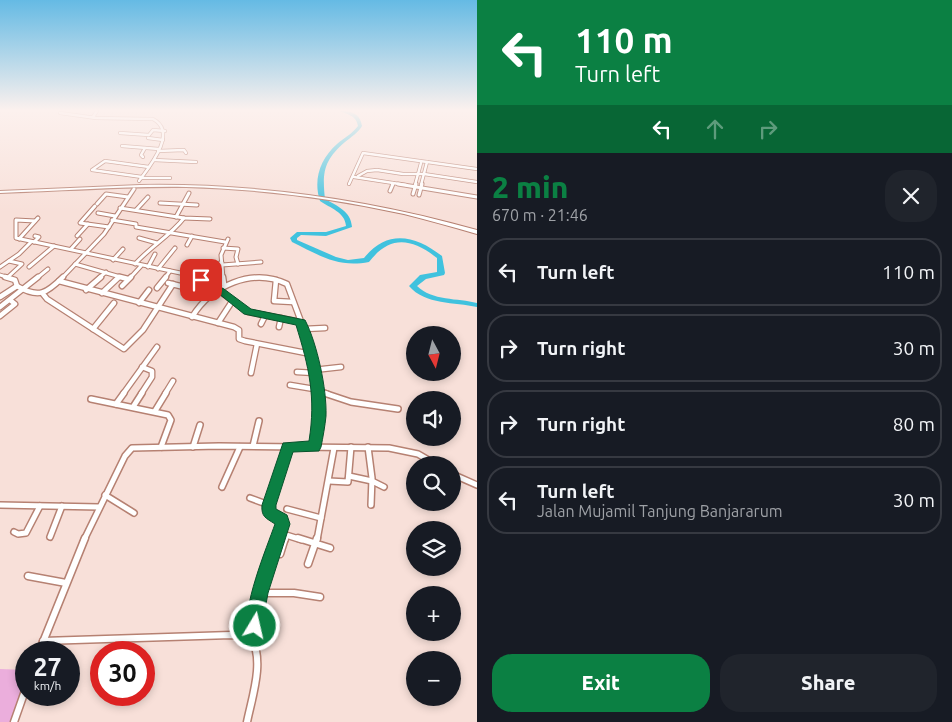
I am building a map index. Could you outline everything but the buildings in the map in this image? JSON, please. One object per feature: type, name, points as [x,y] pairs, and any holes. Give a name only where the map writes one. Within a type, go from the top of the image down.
[{"type":"highway","points":[[0,191],[185,186],[297,193],[348,200],[477,231]]},
{"type":"street","points":[[141,179],[154,160],[161,145]]},
{"type":"street","points":[[122,146],[158,150],[184,150],[186,153]]},
{"type":"street","points":[[143,157],[141,155],[145,148]]},
{"type":"street","points":[[362,155],[364,153],[477,170]]},
{"type":"street","points":[[362,155],[427,163]]},
{"type":"street","points":[[349,184],[355,176],[362,155]]},
{"type":"street","points":[[154,160],[193,163]]},
{"type":"street","points":[[149,167],[104,161],[92,170],[104,174],[141,179],[170,178]]},
{"type":"street","points":[[176,161],[176,167]]},
{"type":"street","points":[[413,194],[421,163]]},
{"type":"street","points":[[418,194],[427,163]]},
{"type":"street","points":[[355,176],[372,170],[403,174],[418,173],[477,182]]},
{"type":"street","points":[[156,178],[159,171]]},
{"type":"street","points":[[355,176],[415,186]]},
{"type":"street","points":[[355,176],[477,195]]},
{"type":"street","points":[[370,187],[373,180]]},
{"type":"street","points":[[390,191],[394,183]]},
{"type":"street","points":[[0,275],[16,281],[17,286],[22,289],[44,294],[50,291],[109,227],[134,189]]},
{"type":"street","points":[[80,223],[106,194],[118,194],[116,196],[128,198]]},
{"type":"street","points":[[176,217],[189,194]]},
{"type":"street","points":[[136,210],[148,197]]},
{"type":"street","points":[[160,202],[197,205]]},
{"type":"street","points":[[120,208],[184,218],[210,219]]},
{"type":"street","points":[[98,213],[115,216]]},
{"type":"street","points":[[135,264],[148,249],[173,232],[184,218]]},
{"type":"street","points":[[16,220],[37,220],[18,239],[16,236],[16,220]]},
{"type":"street","points":[[112,220],[136,224],[136,227],[226,240],[223,248],[222,264],[224,284]]},
{"type":"street","points":[[74,222],[109,227]]},
{"type":"street","points":[[71,249],[88,224]]},
{"type":"street","points":[[1,265],[19,254],[39,237],[36,236]]},
{"type":"street","points":[[187,246],[192,236]]},
{"type":"street","points":[[139,238],[157,242]]},
{"type":"street","points":[[18,239],[71,249],[200,279],[217,288],[246,311],[301,322]]},
{"type":"street","points":[[29,267],[54,246]]},
{"type":"street","points":[[158,269],[175,248]]},
{"type":"street","points":[[223,248],[238,250],[236,257],[238,264]]},
{"type":"street","points":[[113,260],[123,249]]},
{"type":"street","points":[[148,267],[155,254]]},
{"type":"street","points":[[8,260],[22,264],[8,277]]},
{"type":"street","points":[[211,264],[261,262]]},
{"type":"street","points":[[74,264],[128,279]]},
{"type":"street","points":[[122,286],[141,266]]},
{"type":"street","points":[[0,307],[48,269]]},
{"type":"street","points":[[157,288],[170,271]]},
{"type":"street","points":[[168,283],[192,289],[204,271]]},
{"type":"street","points":[[86,290],[106,272]]},
{"type":"street","points":[[102,293],[119,277]]},
{"type":"street","points":[[192,317],[200,303],[224,284],[250,279],[276,280],[287,284],[304,328],[318,391],[320,415],[315,447]]},
{"type":"street","points":[[276,280],[274,301],[293,302]]},
{"type":"street","points":[[59,281],[86,290],[236,328],[239,331],[240,339],[257,344],[311,354]]},
{"type":"street","points":[[44,294],[47,299],[124,349],[132,344],[173,284]]},
{"type":"street","points":[[0,297],[17,286]]},
{"type":"street","points":[[139,303],[149,290]]},
{"type":"street","points":[[0,316],[15,304],[10,300]]},
{"type":"street","points":[[218,323],[233,300]]},
{"type":"street","points":[[94,329],[114,303]]},
{"type":"street","points":[[254,314],[257,308]]},
{"type":"street","points":[[262,324],[265,316]]},
{"type":"street","points":[[279,327],[281,318]]},
{"type":"street","points":[[304,328],[325,328]]},
{"type":"street","points":[[251,373],[257,344]]},
{"type":"street","points":[[116,404],[157,347]]},
{"type":"street","points":[[133,407],[152,377],[152,371],[142,367]]},
{"type":"street","points":[[297,372],[341,367]]},
{"type":"street","points":[[155,411],[173,381]]},
{"type":"street","points":[[290,385],[318,391],[351,402],[398,410]]},
{"type":"street","points":[[91,398],[168,415],[171,418],[161,448]]},
{"type":"street","points":[[253,446],[259,421]]},
{"type":"street","points":[[193,447],[200,425]]},
{"type":"street","points":[[253,638],[245,635],[231,635],[43,641],[99,507],[129,450],[137,447],[351,447],[389,448],[413,452],[421,456]]},
{"type":"street","points":[[222,487],[240,447]]},
{"type":"street","points":[[247,722],[256,670],[253,638],[260,593],[283,524],[282,520],[269,513],[269,505],[288,447]]},
{"type":"street","points":[[329,482],[348,482],[351,447]]},
{"type":"street","points":[[308,564],[316,543],[334,448]]},
{"type":"street","points":[[368,448],[372,481],[371,505]]},
{"type":"street","points":[[349,476],[372,481],[384,487]]},
{"type":"street","points":[[461,478],[477,485]]},
{"type":"street","points":[[105,495],[134,513]]},
{"type":"street","points":[[250,498],[269,505]]},
{"type":"street","points":[[0,505],[99,507]]},
{"type":"street","points":[[14,532],[18,534],[26,533],[40,506]]},
{"type":"street","points":[[50,537],[62,506]]},
{"type":"street","points":[[287,509],[321,518]]},
{"type":"street","points":[[280,554],[286,535],[330,548]]},
{"type":"street","points":[[28,576],[66,583]]},
{"type":"street","points":[[260,593],[294,593],[320,597]]},
{"type":"street","points":[[14,722],[20,706]]},
{"type":"shaded area","points":[[0,669],[15,670],[15,706],[17,706],[11,722],[0,722]]},
{"type":"waterway","points":[[339,145],[323,165],[320,180],[322,200],[344,214],[349,222],[349,227],[326,234],[299,233],[293,238],[294,241],[334,259],[348,262],[366,260],[382,244],[392,241],[411,241],[431,250],[440,257],[441,273],[423,277],[413,286],[418,291],[433,297],[477,305]]},
{"type":"route","points":[[201,280],[230,297],[248,312],[301,322],[311,354],[318,389],[320,415],[315,447],[288,447],[269,505],[269,513],[282,520],[283,524],[260,593],[255,626]]}]
